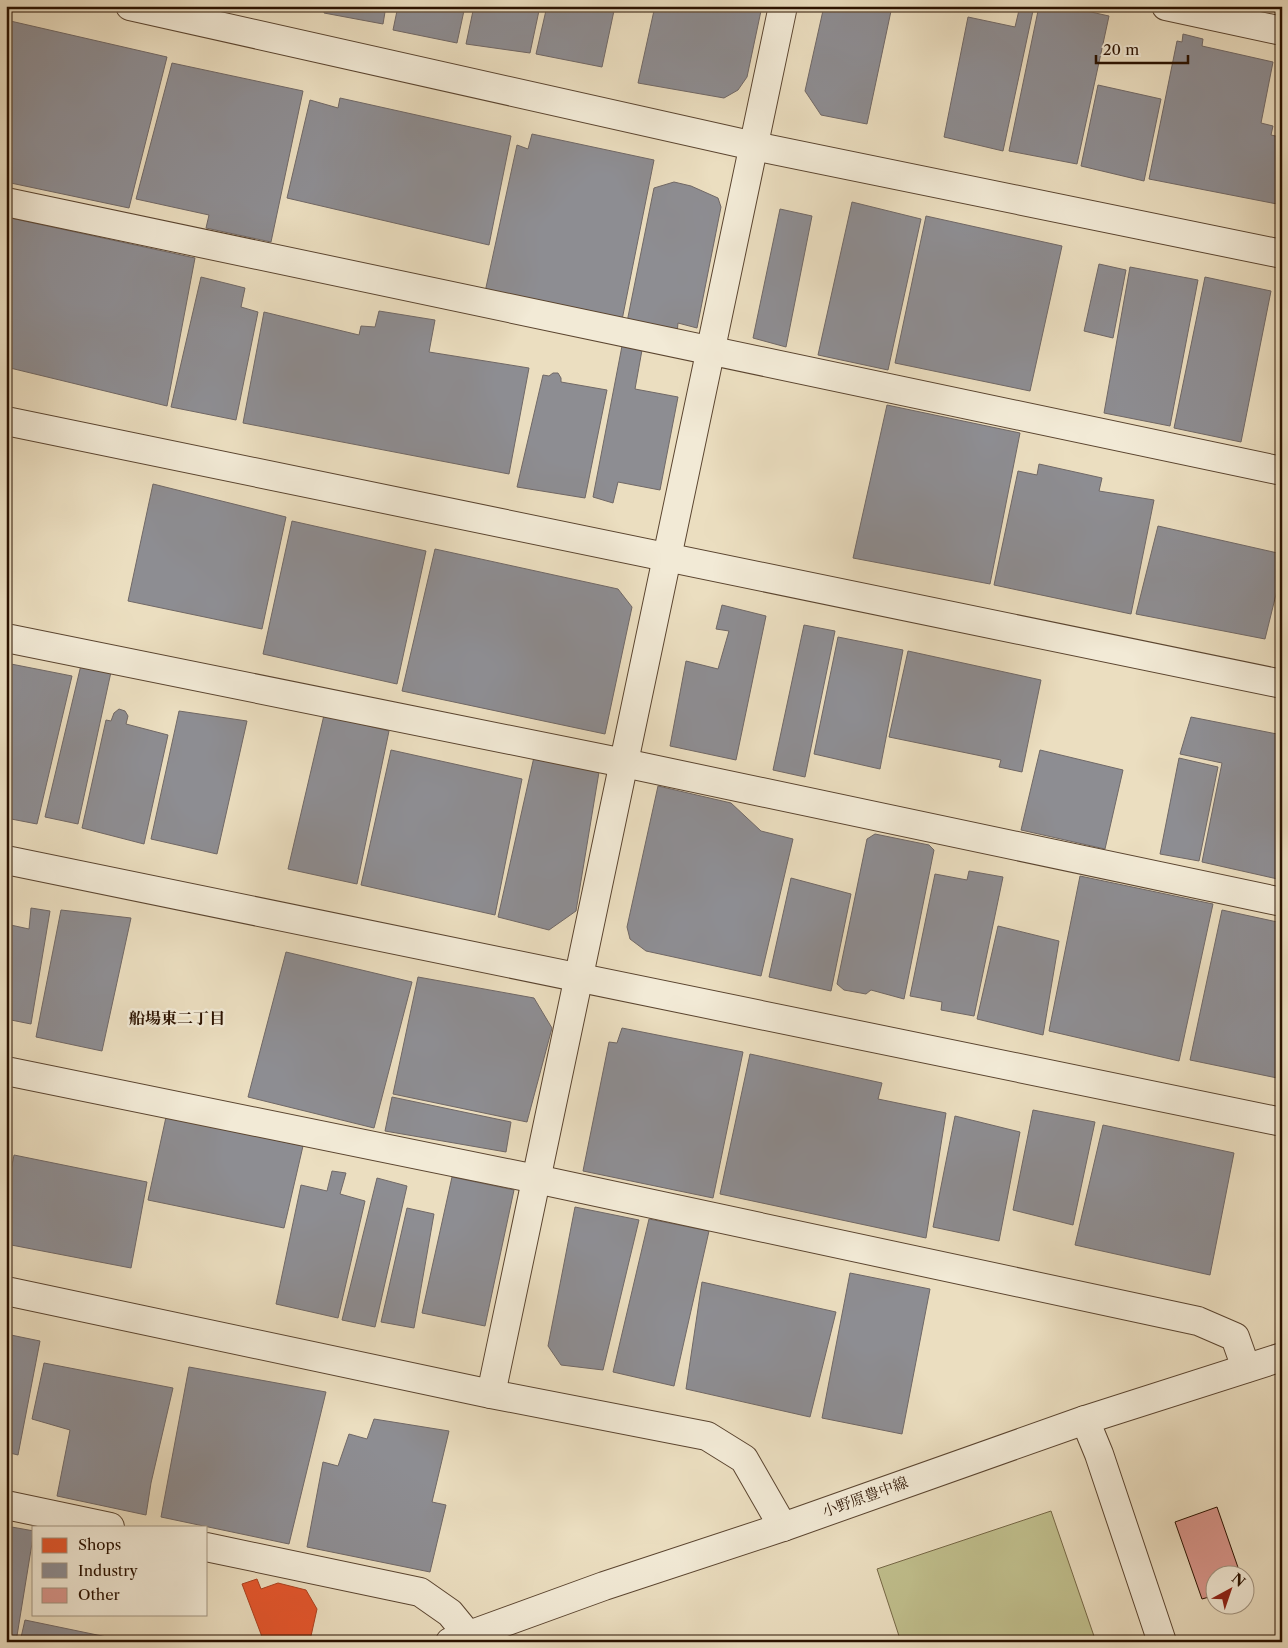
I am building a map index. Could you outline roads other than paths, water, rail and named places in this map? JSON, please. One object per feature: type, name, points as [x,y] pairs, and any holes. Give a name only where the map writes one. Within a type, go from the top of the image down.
[{"type":"street","points":[[130,6],[754,146],[1282,254]]},
{"type":"street","points":[[491,1394],[783,6]]},
{"type":"street","points":[[1166,6],[1282,30]]},
{"type":"street","points":[[6,202],[1282,471]]},
{"type":"street","points":[[6,421],[1282,684]]},
{"type":"street","points":[[6,638],[624,763],[1282,902]]},
{"type":"street","points":[[6,860],[1282,1122]]},
{"type":"street","points":[[6,1071],[536,1179],[1198,1321],[1235,1337],[1246,1368]]},
{"type":"street","points":[[6,1291],[491,1394],[707,1436],[744,1459],[782,1527]]},
{"type":"street","name":"小野原豊中線","points":[[459,1639],[604,1586],[782,1527],[1085,1420],[1282,1357]]},
{"type":"street","points":[[1085,1420],[1099,1454],[1162,1642]]},
{"type":"street","points":[[6,1505],[105,1526]]},
{"type":"street","points":[[208,1547],[420,1592],[450,1612],[459,1639]]},
{"type":"district","name":"船場東二丁目","points":[[177,1018]]}]
